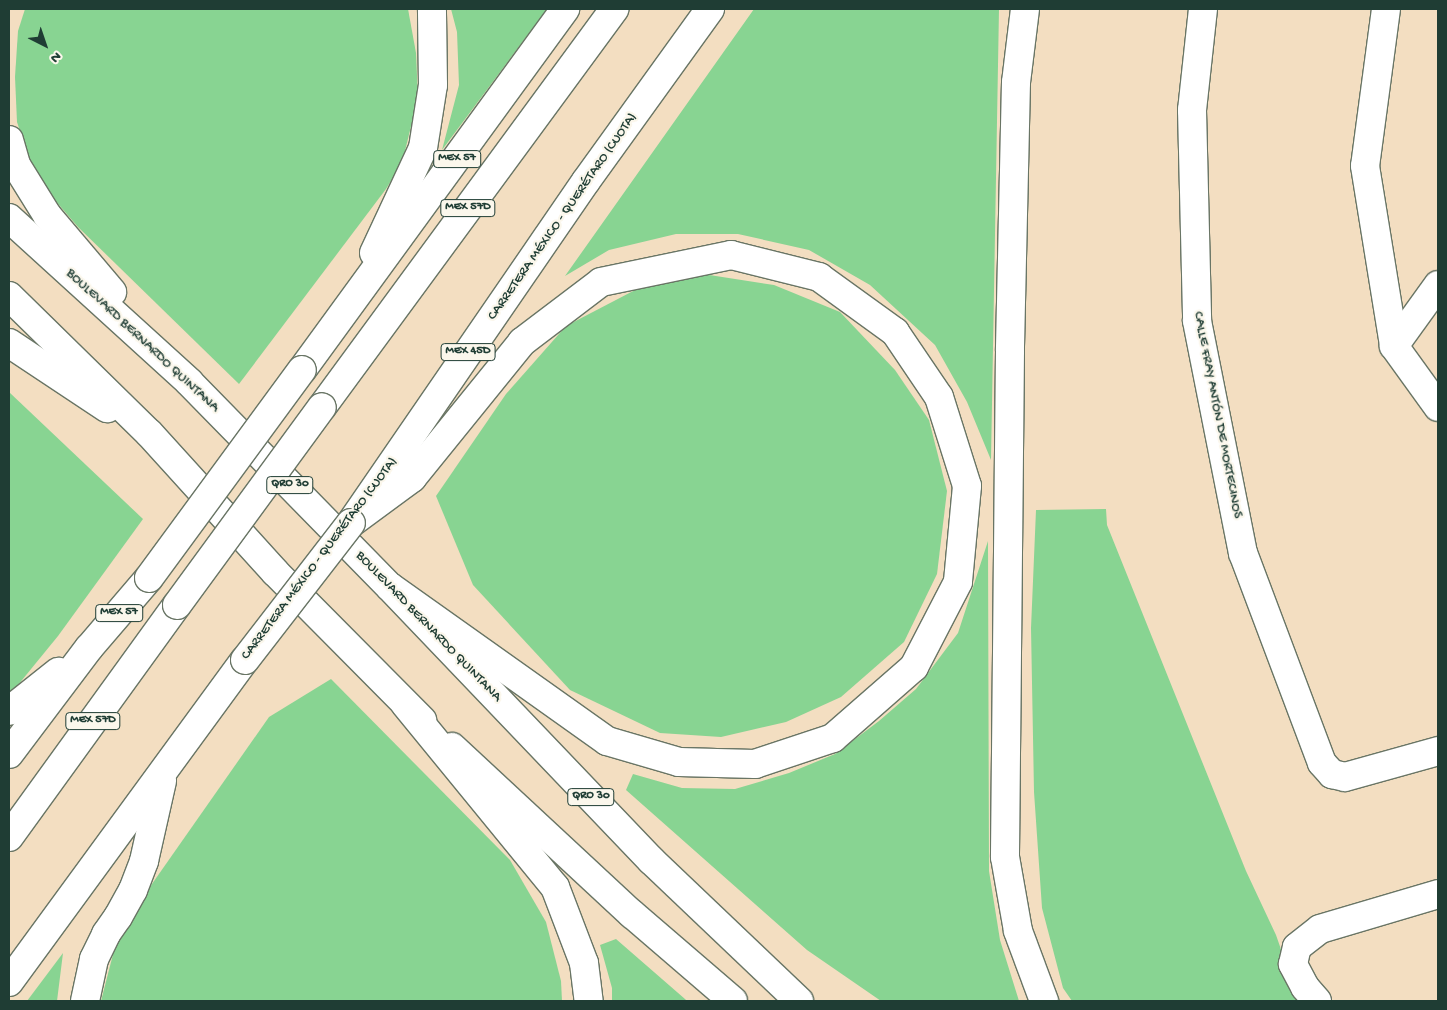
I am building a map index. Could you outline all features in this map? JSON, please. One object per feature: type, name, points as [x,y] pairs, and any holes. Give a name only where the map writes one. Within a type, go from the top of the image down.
[{"type":"main road","points":[[348,309],[423,148],[433,85],[432,9]]},
{"type":"main road","name":"MEX 57","points":[[9,754],[89,648],[149,578],[348,309],[565,9]]},
{"type":"main road","name":"MEX 57D","points":[[9,837],[614,9]]},
{"type":"main road","name":"CARRETERA MÉXICO - QUERÉTARO (CUOTA)","points":[[9,982],[245,660],[351,523],[586,181],[710,9]]},
{"type":"main road","points":[[1025,9],[1016,82],[1015,112],[1010,341],[1005,857],[1018,931],[1044,1001]]},
{"type":"main road","name":"CALLE FRAY ANTÓN DE MORTECINOS","points":[[1203,9],[1192,110],[1196,321],[1243,553],[1322,763],[1332,774],[1345,777],[1438,751]]},
{"type":"main road","points":[[1386,9],[1365,166],[1394,346],[1438,407]]},
{"type":"main road","points":[[9,140],[16,165],[46,215],[190,382]]},
{"type":"main road","name":"BOULEVARD BERNARDO QUINTANA","points":[[9,218],[190,382],[652,860],[799,1001]]},
{"type":"main road","points":[[351,523],[412,478],[522,342],[601,282],[731,255],[819,277],[894,332],[939,398],[967,486],[958,582],[914,667],[833,738],[756,764],[679,762],[607,741],[390,587]]},
{"type":"main road","points":[[1394,346],[1438,285]]},
{"type":"main road","points":[[9,296],[149,432],[274,572],[405,704],[632,914],[733,1001]]},
{"type":"main road","points":[[9,343],[115,413],[149,432]]},
{"type":"main road","points":[[9,710],[89,648]]},
{"type":"main road","points":[[405,704],[554,888],[584,964],[589,1001]]},
{"type":"main road","points":[[84,1001],[94,960],[106,934],[133,890],[144,861],[164,773]]},
{"type":"main road","points":[[1317,1001],[1305,987],[1293,964],[1297,947],[1320,929],[1438,894]]},
{"type":"green space","points":[[25,9],[408,9],[416,53],[418,98],[402,163],[386,189],[239,384],[78,227],[47,191],[31,164],[17,122],[15,77],[18,31]]},
{"type":"green space","points":[[451,9],[547,9],[442,150],[459,85],[457,32]]},
{"type":"green space","points":[[754,9],[999,9],[991,460],[967,402],[935,345],[870,285],[809,250],[738,234],[676,234],[609,250],[565,276]]},
{"type":"green space","points":[[703,274],[774,285],[840,312],[895,370],[929,420],[947,491],[937,574],[904,642],[841,697],[786,722],[721,737],[660,733],[570,690],[473,585],[436,496],[506,394],[566,326],[637,289]]},
{"type":"green space","points":[[9,392],[143,519],[58,636],[9,696]]},
{"type":"green space","points":[[1106,509],[1107,525],[1246,871],[1276,935],[1299,1001],[1072,1001],[1063,988],[1042,908],[1034,792],[1031,628],[1036,510]]},
{"type":"green space","points":[[988,541],[989,871],[1000,940],[1019,1001],[881,1001],[807,950],[626,790],[633,774],[682,788],[735,789],[789,773],[835,754],[879,721],[916,689],[958,633]]},
{"type":"green space","points":[[331,679],[510,860],[546,922],[561,981],[562,1001],[101,1001],[119,931],[269,717]]},
{"type":"green space","points":[[616,939],[687,1001],[612,1001],[612,988],[600,945]]},
{"type":"green space","points":[[63,953],[57,1001],[27,1001]]}]
